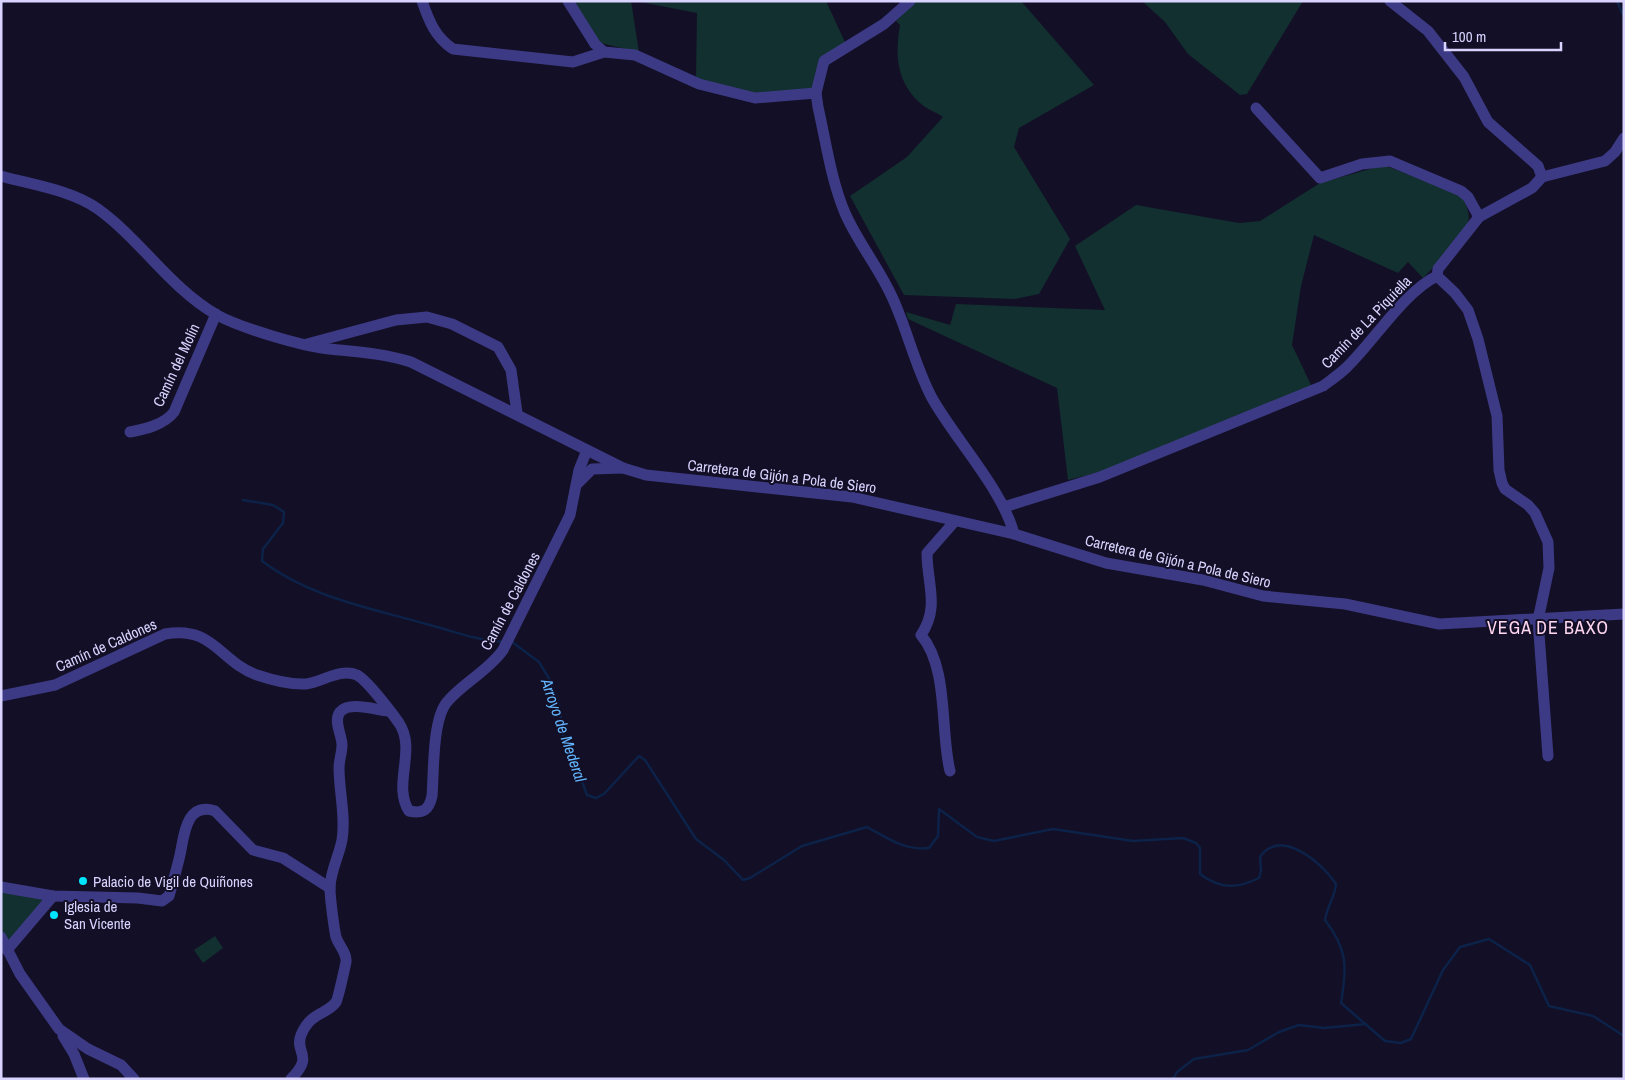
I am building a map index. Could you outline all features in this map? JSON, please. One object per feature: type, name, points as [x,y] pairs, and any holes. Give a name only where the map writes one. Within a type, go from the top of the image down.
[{"type":"street","points":[[422,1],[433,29],[442,42],[453,49],[573,62],[604,52],[635,55],[699,84],[755,98],[816,93]]},
{"type":"street","points":[[568,1],[595,44],[604,52]]},
{"type":"street","points":[[910,1],[876,30],[824,61],[816,93],[836,186],[846,214],[892,296],[901,317],[913,359],[932,399],[1004,507],[1014,534]]},
{"type":"street","points":[[1390,1],[1428,31],[1464,77],[1488,122],[1538,166],[1542,178]]},
{"type":"street","points":[[1256,108],[1320,178],[1371,162],[1390,161],[1400,163],[1461,191],[1468,197],[1479,217]]},
{"type":"street","name":"Camín de La Piquiella","points":[[1004,507],[1100,477],[1323,386],[1347,367],[1428,280],[1437,276],[1438,268],[1479,217],[1532,188],[1542,178],[1605,161],[1615,152],[1624,138]]},
{"type":"street","name":"Carretera de Gijón a Pola de Siero","points":[[1,176],[64,194],[98,209],[188,294],[216,314],[234,323],[304,345],[393,356],[444,377],[623,468],[646,475],[852,497],[1014,534],[1106,563],[1203,580],[1263,596],[1345,604],[1439,624],[1624,614]]},
{"type":"street","points":[[1437,276],[1456,293],[1468,310],[1478,339],[1497,416],[1499,470],[1502,482],[1506,489],[1528,505],[1535,513],[1548,542],[1549,568],[1538,620],[1548,756]]},
{"type":"street","name":"Camín del Molín","points":[[130,432],[149,428],[170,417],[174,412],[216,314]]},
{"type":"street","points":[[304,345],[396,320],[427,317],[452,324],[498,347],[511,370],[517,413]]},
{"type":"street","points":[[591,452],[592,469],[623,468]]},
{"type":"street","name":"Camín de Caldones","points":[[1,696],[55,685],[165,634],[178,632],[195,634],[206,638],[240,667],[256,675],[284,683],[316,682],[348,673],[358,675],[367,682],[399,724],[405,736],[403,792],[405,804],[410,811],[418,813],[430,805],[438,729],[443,707],[488,668],[503,650],[570,515],[579,470],[591,452]]},
{"type":"street","name":"Camín de Caldones","points":[[576,487],[585,474],[592,469]]},
{"type":"street","points":[[950,771],[935,665],[926,641],[921,635],[932,616],[927,553],[955,521]]},
{"type":"street","points":[[291,1079],[304,1062],[305,1056],[300,1042],[306,1024],[316,1014],[336,1003],[340,995],[340,980],[346,957],[336,937],[330,888],[342,839],[339,767],[342,744],[338,715],[346,708],[354,706],[388,711]]},
{"type":"street","points":[[1,887],[53,896],[138,898],[162,901],[169,896],[187,822],[196,812],[207,809],[215,811],[253,850],[283,858],[330,888]]},
{"type":"street","points":[[8,950],[53,896]]},
{"type":"street","points":[[1,937],[20,974],[59,1029],[74,1054],[84,1079]]},
{"type":"street","points":[[59,1029],[88,1049],[121,1065],[134,1079]]},
{"type":"green space","points":[[573,1],[631,1],[639,52],[600,43]]},
{"type":"green space","points":[[635,1],[826,1],[845,42],[812,89],[754,93],[696,79],[697,13]]},
{"type":"green space","points":[[916,1],[1021,1],[1094,85],[1019,128],[1014,147],[1070,239],[1039,294],[1015,299],[904,295],[850,196],[907,157],[943,117],[922,105],[912,95],[906,86],[899,67],[900,25],[896,21]]},
{"type":"green space","points":[[1142,1],[1303,1],[1247,94],[1240,95],[1188,54],[1165,22]]},
{"type":"green space","points":[[1377,167],[1389,167],[1462,196],[1469,219],[1461,236],[1448,252],[1423,278],[1408,262],[1398,273],[1314,235],[1301,286],[1292,345],[1312,387],[1104,471],[1068,480],[1057,388],[908,319],[906,312],[950,325],[956,304],[1105,310],[1075,246],[1136,205],[1239,223],[1260,221],[1320,183]]},
{"type":"green space","points":[[1,887],[53,896],[7,950],[1,937]]},
{"type":"green space","points":[[215,936],[223,948],[203,963],[194,950]]},
{"type":"waterway","points":[[1617,1],[1624,17]]},
{"type":"waterway","name":"Arroyo de Mederal","points":[[243,500],[273,505],[284,512],[283,523],[263,549],[262,561],[300,584],[362,607],[474,637],[504,642]]},
{"type":"waterway","name":"Arroyo de Mederal","points":[[512,642],[539,662],[551,682],[559,705],[564,740],[575,762],[587,795],[596,798],[604,794],[639,756],[645,760],[696,839],[724,860],[743,880],[750,878],[802,846],[867,827],[904,846],[929,848],[938,836],[939,809],[977,837],[994,841],[1053,829],[1133,841],[1183,838],[1196,843],[1200,848],[1200,874],[1215,883],[1229,886],[1236,886],[1259,878],[1261,871],[1260,857],[1269,849],[1279,846],[1290,847],[1301,851],[1311,858],[1336,884],[1325,920],[1338,941],[1344,959],[1345,969],[1341,1003],[1385,1041],[1401,1043],[1411,1039],[1443,970],[1460,947],[1489,939],[1530,965],[1549,1006],[1593,1016],[1624,1036]]},
{"type":"waterway","points":[[1173,1079],[1177,1072],[1194,1059],[1248,1050],[1279,1032],[1299,1025],[1324,1028],[1366,1024]]},
{"type":"place","name":"Palacio de Vigil de Quiñones","points":[[83,881]]},
{"type":"place","name":"Iglesia de San Vicente","points":[[54,915]]},
{"type":"district","name":"VEGA DE BAXO","points":[[1548,627]]}]
